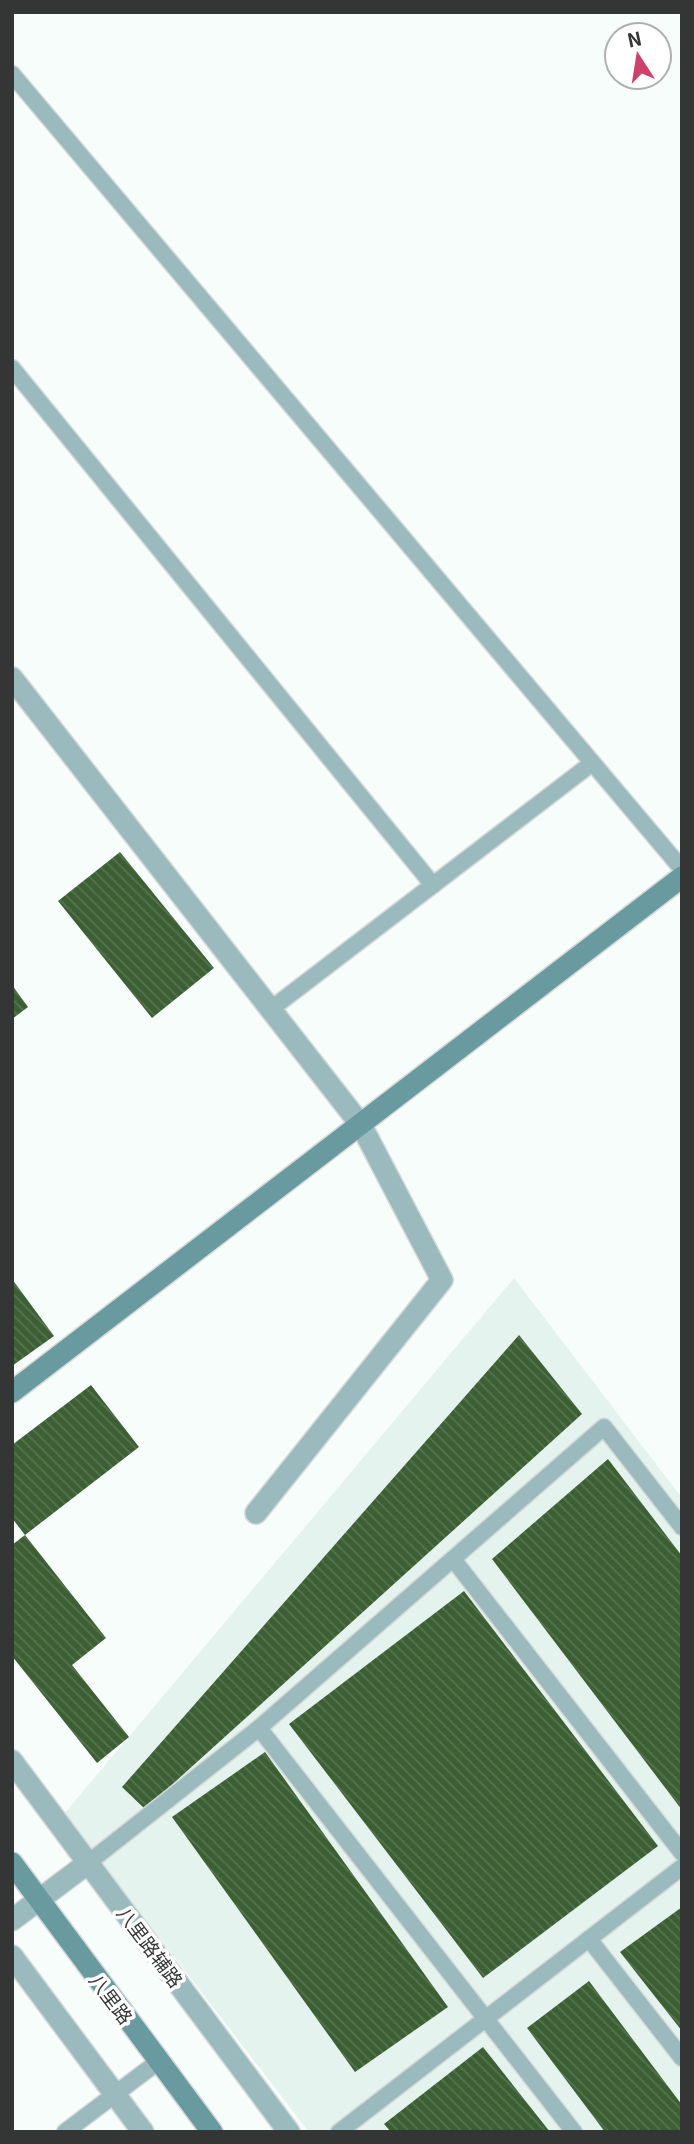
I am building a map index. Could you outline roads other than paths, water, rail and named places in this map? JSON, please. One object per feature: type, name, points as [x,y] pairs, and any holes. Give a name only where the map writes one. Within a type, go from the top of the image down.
[{"type":"street","points":[[12,678],[361,1125],[442,1280],[256,1513]]},
{"type":"street","points":[[12,1392],[682,877]]},
{"type":"street","name":"八里路辅路","points":[[12,1761],[289,2132]]},
{"type":"street","name":"八里路","points":[[12,1863],[212,2132]]},
{"type":"street","points":[[12,1920],[88,1863]]},
{"type":"street","points":[[12,1956],[143,2132]]},
{"type":"lane","points":[[12,74],[682,869]]},
{"type":"lane","points":[[12,368],[433,885]]},
{"type":"lane","points":[[271,1009],[592,764]]},
{"type":"lane","points":[[88,1863],[259,1728],[604,1427],[682,1527]]},
{"type":"lane","points":[[453,1559],[682,1853]]},
{"type":"lane","points":[[259,1728],[574,2132]]},
{"type":"lane","points":[[339,2132],[682,1867]]},
{"type":"lane","points":[[589,1938],[682,2058]]},
{"type":"lane","points":[[65,2132],[159,2061]]}]
